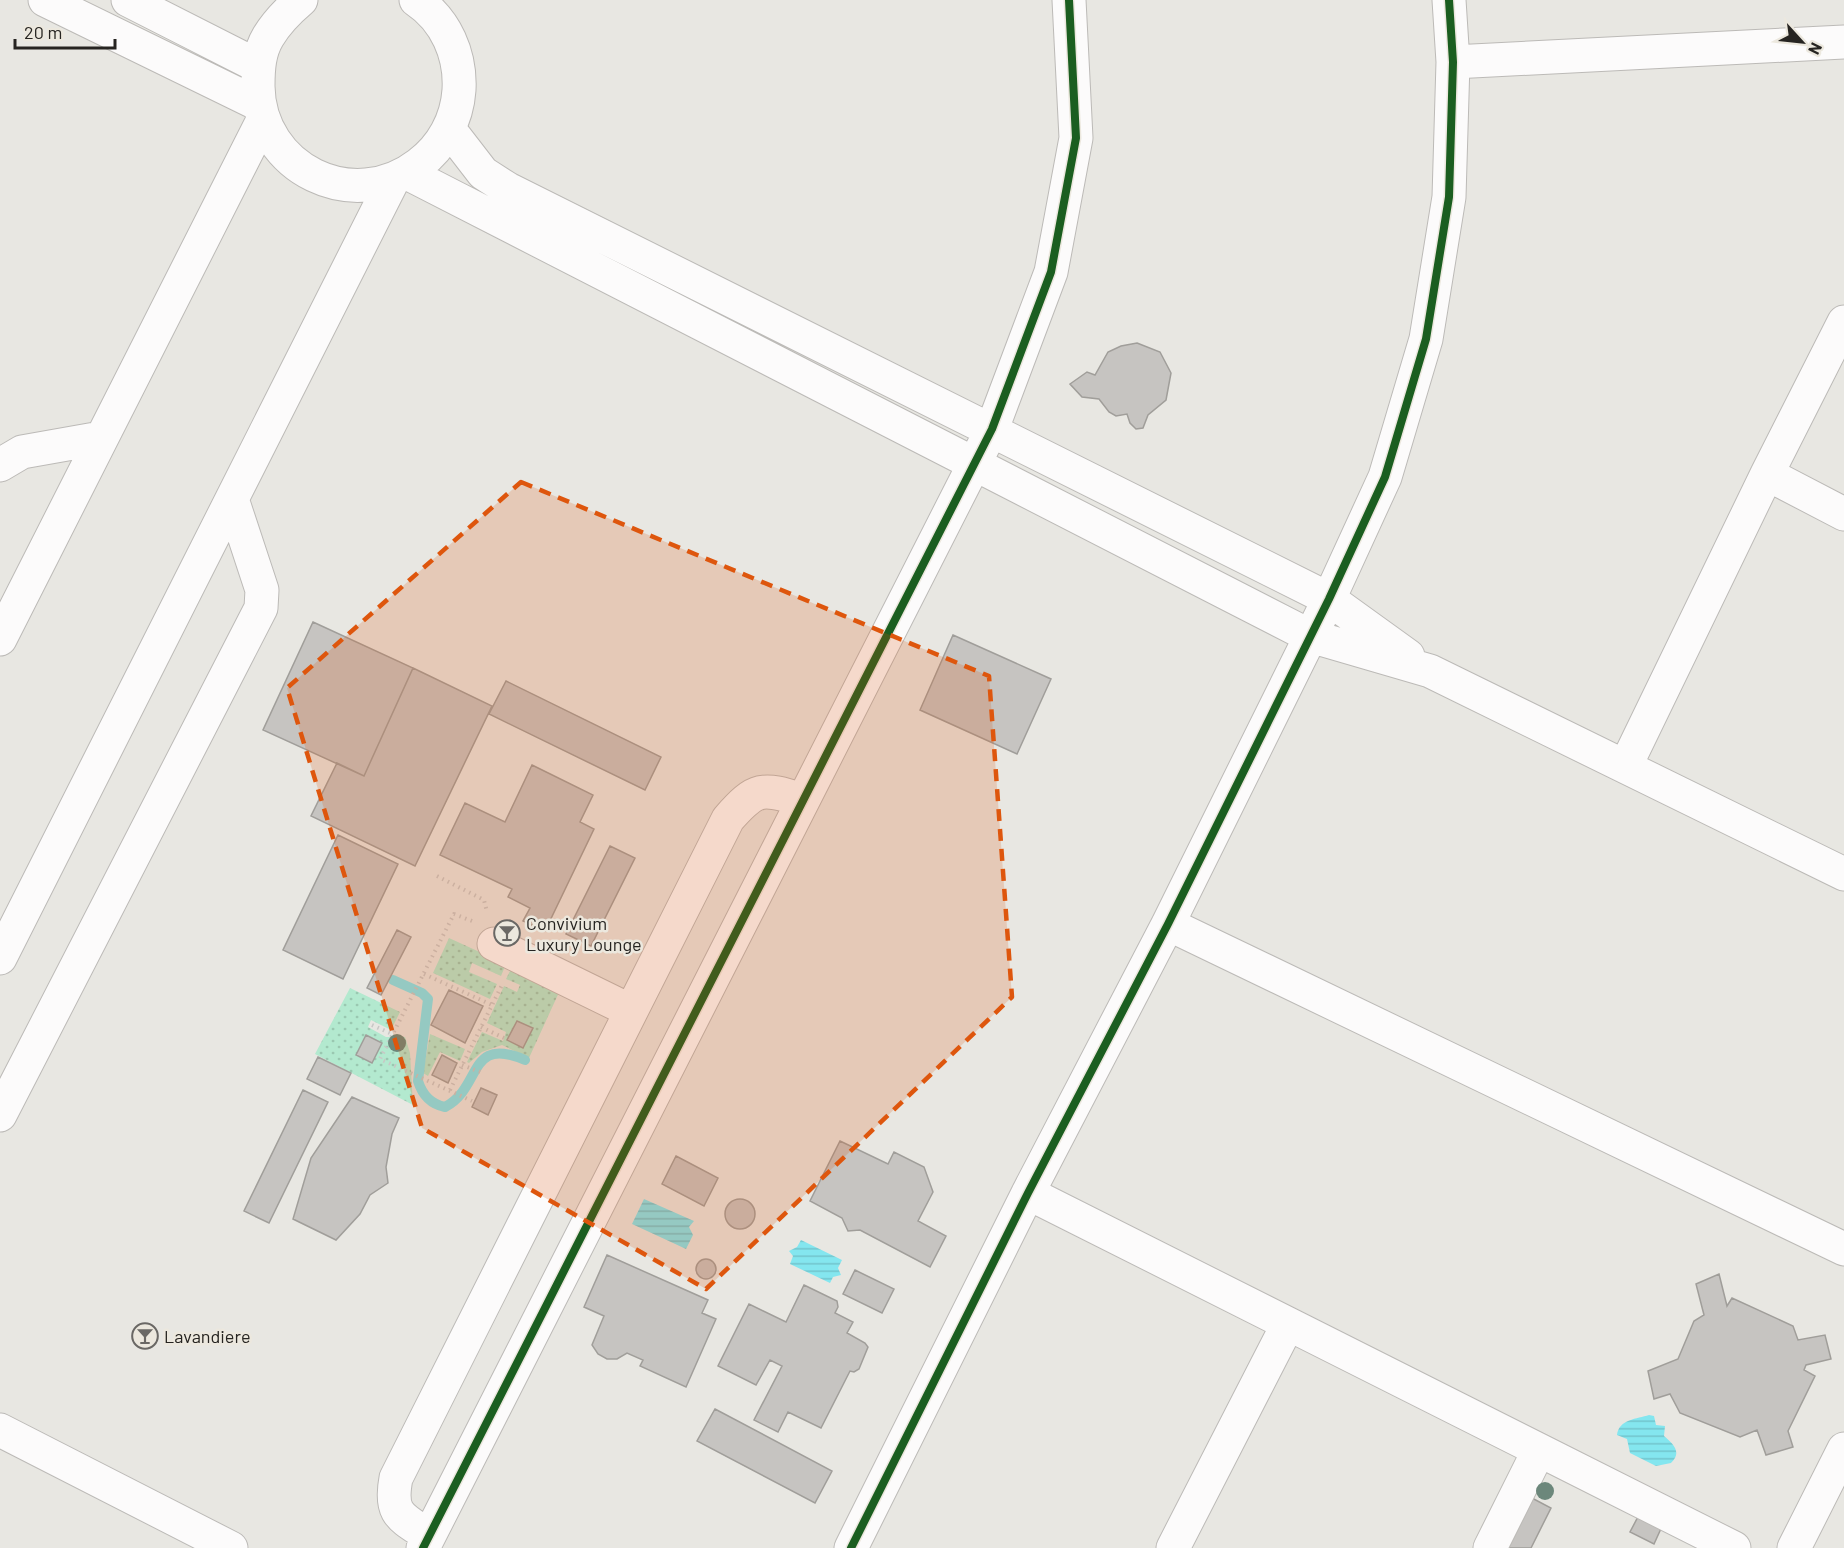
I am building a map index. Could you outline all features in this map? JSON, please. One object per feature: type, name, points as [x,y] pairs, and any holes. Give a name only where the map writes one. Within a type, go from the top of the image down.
[{"type":"street","points":[[45,0],[260,112]]},
{"type":"street","points":[[128,0],[258,66]]},
{"type":"street","points":[[301,0],[283,16],[266,39],[258,66],[260,112],[278,148],[301,170],[330,183],[362,186],[400,177],[431,155],[449,129],[458,103],[460,75],[454,48],[441,24],[420,1]]},
{"type":"street","points":[[802,800],[772,790],[748,796],[728,819],[396,1478],[392,1497],[400,1516],[426,1542],[992,429],[1051,272],[1076,138],[1069,0]]},
{"type":"street","points":[[851,1548],[1028,1192],[1168,924],[1329,599],[1385,477],[1426,339],[1449,197],[1453,62],[1449,0]]},
{"type":"street","points":[[1453,62],[1844,42]]},
{"type":"street","points":[[0,639],[260,112]]},
{"type":"street","points":[[449,129],[483,173],[508,189],[1329,599],[1430,671]]},
{"type":"street","points":[[400,177],[1310,636],[1430,671],[1844,873]]},
{"type":"street","points":[[0,958],[232,499],[400,177]]},
{"type":"street","points":[[1626,765],[1767,474],[1844,322]]},
{"type":"street","points":[[0,465],[22,452],[101,438]]},
{"type":"street","points":[[1767,474],[1844,514]]},
{"type":"street","points":[[0,1115],[261,608],[262,590],[232,499]]},
{"type":"street","points":[[1168,924],[1428,1047],[1844,1249]]},
{"type":"street","points":[[500,940],[632,1011]]},
{"type":"street","points":[[1028,1192],[1734,1548]]},
{"type":"street","points":[[1173,1548],[1288,1324]]},
{"type":"street","points":[[0,1430],[231,1548]]},
{"type":"street","points":[[1794,1548],[1844,1449]]},
{"type":"street","points":[[1490,1548],[1539,1450]]},
{"type":"path","points":[[437,876],[484,900],[500,940],[492,1005],[452,1091]]},
{"type":"path","points":[[454,914],[380,1059],[472,1101]]},
{"type":"path","points":[[424,974],[492,1005]]},
{"type":"path","points":[[372,1024],[393,1034]]},
{"type":"path","points":[[481,1027],[504,1038]]},
{"type":"path","points":[[465,1066],[481,1072]]},
{"type":"highlighted area","points":[[521,482],[989,676],[1012,997],[706,1289],[422,1128],[287,688]]},
{"type":"green space","points":[[449,938],[506,964],[501,976],[472,963],[469,972],[497,984],[490,999],[433,973]]},
{"type":"green space","points":[[513,965],[561,988],[529,1058],[502,1045],[482,1052],[469,1063],[467,1062],[482,1032],[503,1041],[506,1032],[487,1023],[504,986],[517,992],[520,985],[506,979]]},
{"type":"green space","points":[[350,988],[400,1012],[391,1030],[371,1020],[368,1027],[386,1037],[405,1037],[410,1053],[413,1105],[315,1054]]},
{"type":"green space","points":[[430,1034],[465,1049],[460,1061],[440,1052],[428,1076],[423,1073]]},
{"type":"water","points":[[644,1199],[694,1221],[689,1227],[693,1235],[686,1249],[632,1224]]},
{"type":"water","points":[[801,1240],[842,1260],[838,1268],[841,1275],[833,1277],[830,1283],[790,1264],[793,1256],[789,1251],[797,1247]]},
{"type":"water","points":[[1649,1415],[1654,1416],[1656,1425],[1665,1426],[1664,1436],[1676,1451],[1671,1463],[1656,1466],[1630,1453],[1627,1439],[1617,1435],[1618,1430],[1625,1423]]},
{"type":"building","points":[[1137,343],[1160,352],[1171,373],[1166,400],[1148,415],[1143,428],[1136,429],[1130,423],[1127,414],[1116,416],[1109,412],[1099,399],[1082,397],[1070,384],[1087,372],[1095,375],[1108,352],[1121,346]]},
{"type":"building","points":[[313,622],[413,668],[364,776],[263,730]]},
{"type":"building","points":[[953,635],[1051,679],[1017,754],[920,710]]},
{"type":"building","points":[[413,668],[492,706],[415,866],[311,816],[337,763],[364,776]]},
{"type":"building","points":[[506,681],[661,757],[645,790],[489,714]]},
{"type":"building","points":[[532,765],[593,795],[580,822],[594,829],[545,931],[523,921],[530,908],[508,897],[512,889],[440,855],[465,803],[505,822]]},
{"type":"building","points":[[338,835],[398,864],[343,979],[283,950]]},
{"type":"building","points":[[610,846],[635,858],[591,946],[566,934]]},
{"type":"building","points":[[397,930],[411,937],[381,995],[367,988]]},
{"type":"building","points":[[449,990],[483,1006],[465,1043],[431,1025]]},
{"type":"building","points":[[517,1021],[533,1028],[523,1048],[507,1040]]},
{"type":"building","points":[[366,1035],[382,1043],[372,1063],[356,1055]]},
{"type":"building","points":[[442,1055],[457,1063],[448,1083],[432,1075]]},
{"type":"building","points":[[318,1057],[351,1073],[340,1095],[307,1079]]},
{"type":"building","points":[[481,1088],[497,1095],[488,1115],[472,1107]]},
{"type":"building","points":[[303,1090],[328,1102],[269,1223],[244,1211]]},
{"type":"building","points":[[352,1097],[399,1118],[392,1134],[386,1167],[388,1183],[370,1195],[360,1214],[336,1240],[293,1219],[311,1158]]},
{"type":"building","points":[[840,1141],[888,1164],[894,1152],[924,1167],[933,1192],[918,1221],[946,1236],[930,1267],[860,1230],[848,1231],[842,1218],[810,1201]]},
{"type":"building","points":[[676,1156],[718,1178],[704,1206],[662,1184]]},
{"type":"building","points":[[740,1199],[751,1203],[755,1214],[751,1225],[740,1229],[729,1225],[725,1214],[729,1203]]},
{"type":"building","points":[[607,1255],[708,1300],[702,1313],[716,1319],[686,1387],[640,1366],[643,1360],[627,1353],[617,1359],[607,1359],[598,1354],[592,1345],[604,1316],[584,1307]]},
{"type":"building","points":[[706,1259],[713,1262],[716,1269],[713,1276],[706,1279],[699,1276],[696,1269],[699,1262]]},
{"type":"building","points":[[855,1270],[894,1289],[882,1313],[843,1294]]},
{"type":"building","points":[[1719,1274],[1727,1306],[1732,1298],[1793,1326],[1798,1340],[1825,1335],[1831,1359],[1806,1365],[1804,1370],[1815,1376],[1788,1431],[1793,1447],[1766,1455],[1757,1430],[1740,1437],[1680,1413],[1670,1394],[1654,1399],[1648,1371],[1678,1359],[1694,1321],[1704,1315],[1696,1284]]},
{"type":"building","points":[[804,1285],[837,1301],[838,1307],[835,1313],[853,1322],[847,1333],[868,1347],[859,1369],[854,1372],[850,1371],[821,1428],[788,1412],[778,1432],[754,1420],[782,1366],[770,1360],[756,1385],[718,1366],[749,1304],[786,1322]]},
{"type":"building","points":[[715,1409],[832,1471],[815,1503],[697,1441]]},
{"type":"building","points":[[1530,1497],[1551,1508],[1531,1548],[1505,1548]]},
{"type":"building","points":[[1641,1511],[1664,1522],[1654,1544],[1630,1532]]},
{"type":"waterway","points":[[393,980],[422,993],[428,999],[418,1081],[424,1094],[435,1104],[445,1107],[457,1098],[484,1059],[493,1054],[506,1054],[525,1060]]},
{"type":"cycle path","points":[[423,1548],[992,429],[1051,272],[1076,138],[1069,0]]},
{"type":"cycle path","points":[[851,1548],[1028,1193],[1168,924],[1329,599],[1385,477],[1426,339],[1449,197],[1453,62],[1449,0]]},
{"type":"place","name":"Convivium Luxury Lounge","points":[[507,933]]},
{"type":"place","name":"Lavandiere","points":[[145,1336]]}]
